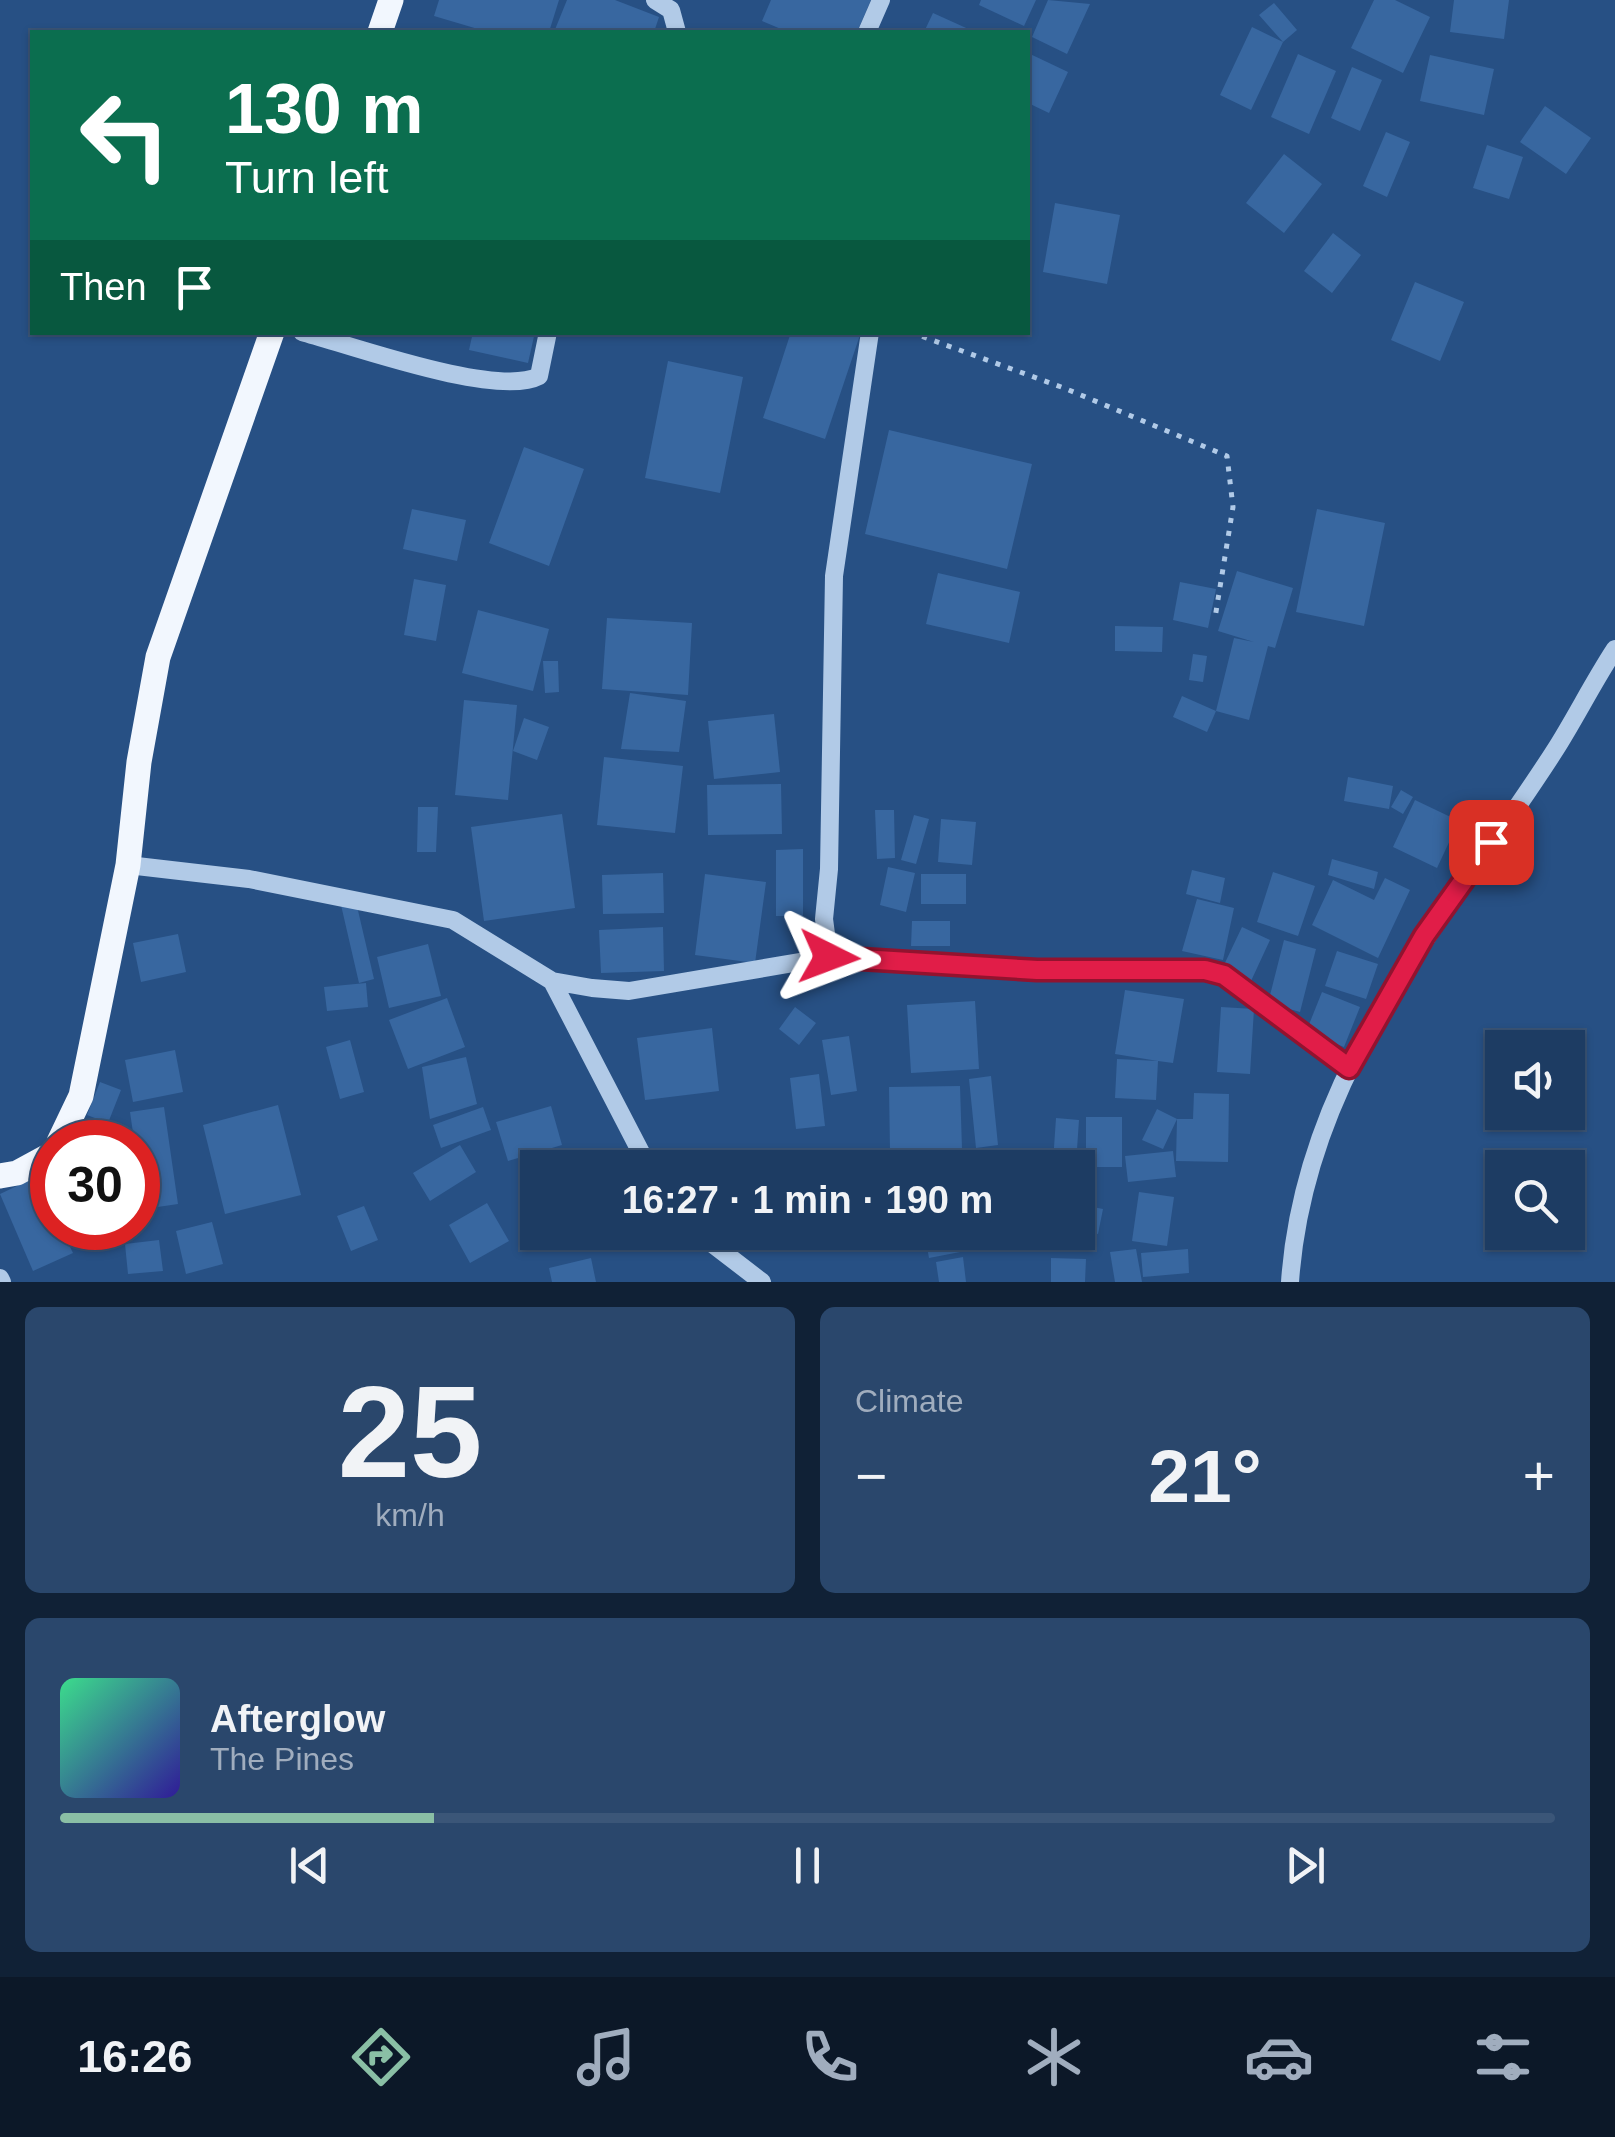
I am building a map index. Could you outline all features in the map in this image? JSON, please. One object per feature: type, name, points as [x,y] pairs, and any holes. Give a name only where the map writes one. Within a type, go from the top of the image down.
[{"type":"main road","points":[[381,30],[391,0]]},
{"type":"main road","points":[[70,1120],[81,1096],[128,865],[138,762],[158,657],[271,335]]},
{"type":"main road","points":[[0,1176],[30,1166]]},
{"type":"street","points":[[655,0],[672,10],[677,30]]},
{"type":"street","points":[[868,30],[881,0]]},
{"type":"street","points":[[313,335],[491,383],[524,384],[539,376],[547,335]]},
{"type":"street","points":[[829,957],[824,919],[829,868],[833,592],[870,335]]},
{"type":"street","points":[[1290,1282],[1308,1176],[1334,1093],[1424,936],[1558,746],[1615,649]]},
{"type":"street","points":[[128,865],[249,879],[453,920],[552,982],[629,990],[829,957],[1037,970],[1205,970],[1224,975],[1349,1068]]},
{"type":"street","points":[[552,982],[640,1150]]},
{"type":"street","points":[[720,1250],[762,1282]]},
{"type":"path","points":[[918,335],[1064,388],[1228,456],[1233,507],[1215,618]]},
{"type":"building","points":[[439,0],[559,0],[550,30],[481,30],[434,16]]},
{"type":"building","points":[[567,0],[615,0],[659,17],[655,30],[555,30]]},
{"type":"building","points":[[771,0],[871,0],[858,30],[783,30],[762,21]]},
{"type":"building","points":[[981,0],[1036,0],[1024,26],[979,5]]},
{"type":"building","points":[[1048,0],[1090,4],[1067,54],[1032,37]]},
{"type":"building","points":[[1374,0],[1395,0],[1430,17],[1403,73],[1351,48]]},
{"type":"building","points":[[1454,0],[1509,0],[1504,39],[1450,32]]},
{"type":"building","points":[[1274,3],[1297,30],[1283,42],[1259,15]]},
{"type":"building","points":[[933,13],[971,30],[925,30]]},
{"type":"building","points":[[1252,27],[1283,42],[1251,110],[1220,95]]},
{"type":"building","points":[[1030,54],[1068,72],[1049,113],[1030,104]]},
{"type":"building","points":[[1298,54],[1336,71],[1309,134],[1271,117]]},
{"type":"building","points":[[1430,55],[1494,69],[1484,115],[1420,101]]},
{"type":"building","points":[[1352,67],[1382,80],[1360,131],[1331,118]]},
{"type":"building","points":[[1545,106],[1591,138],[1566,174],[1520,142]]},
{"type":"building","points":[[1386,132],[1410,142],[1387,197],[1363,186]]},
{"type":"building","points":[[1487,145],[1523,157],[1509,199],[1473,188]]},
{"type":"building","points":[[1284,154],[1322,184],[1284,233],[1246,203]]},
{"type":"building","points":[[1055,203],[1120,215],[1107,284],[1043,272]]},
{"type":"building","points":[[1333,233],[1361,255],[1332,293],[1304,271]]},
{"type":"building","points":[[1415,282],[1464,302],[1440,361],[1391,340]]},
{"type":"building","points":[[472,335],[534,335],[528,363],[469,350]]},
{"type":"building","points":[[790,335],[860,335],[825,439],[763,418]]},
{"type":"building","points":[[668,361],[743,377],[720,493],[645,478]]},
{"type":"building","points":[[889,430],[1032,464],[1007,569],[865,534]]},
{"type":"building","points":[[524,447],[584,469],[549,566],[489,543]]},
{"type":"building","points":[[412,509],[466,520],[457,561],[403,549]]},
{"type":"building","points":[[1317,509],[1385,523],[1364,626],[1296,612]]},
{"type":"building","points":[[1237,571],[1293,588],[1275,648],[1268,646],[1249,720],[1216,711],[1234,638],[1254,642],[1218,631]]},
{"type":"building","points":[[938,573],[1020,592],[1009,643],[926,624]]},
{"type":"building","points":[[414,579],[446,585],[436,641],[404,635]]},
{"type":"building","points":[[1180,582],[1216,589],[1208,628],[1173,620]]},
{"type":"building","points":[[478,610],[549,629],[533,691],[462,673]]},
{"type":"building","points":[[607,618],[692,623],[688,695],[602,689]]},
{"type":"building","points":[[1115,626],[1163,627],[1162,652],[1115,651]]},
{"type":"building","points":[[1193,654],[1207,656],[1203,682],[1189,680]]},
{"type":"building","points":[[543,661],[558,661],[559,692],[545,693]]},
{"type":"building","points":[[630,693],[686,701],[679,752],[621,749]]},
{"type":"building","points":[[1182,696],[1216,711],[1207,732],[1173,717]]},
{"type":"building","points":[[464,700],[517,705],[508,800],[455,795]]},
{"type":"building","points":[[774,714],[780,772],[714,779],[708,721]]},
{"type":"building","points":[[524,718],[549,727],[537,760],[513,751]]},
{"type":"building","points":[[604,757],[683,766],[675,833],[597,825]]},
{"type":"building","points":[[1348,777],[1393,786],[1389,809],[1344,801]]},
{"type":"building","points":[[781,784],[782,834],[708,835],[707,785]]},
{"type":"building","points":[[1401,790],[1413,797],[1403,814],[1391,807]]},
{"type":"building","points":[[1415,800],[1459,821],[1437,868],[1393,847]]},
{"type":"building","points":[[418,807],[438,807],[436,852],[417,852]]},
{"type":"building","points":[[875,810],[894,810],[895,858],[877,859]]},
{"type":"building","points":[[562,814],[575,908],[484,921],[471,827]]},
{"type":"building","points":[[914,815],[929,819],[916,864],[901,860]]},
{"type":"building","points":[[941,819],[976,822],[972,865],[938,862]]},
{"type":"building","points":[[803,849],[803,916],[776,916],[776,850]]},
{"type":"building","points":[[1332,859],[1378,872],[1374,889],[1328,875]]},
{"type":"building","points":[[888,867],[915,873],[906,912],[880,905]]},
{"type":"building","points":[[1192,870],[1225,878],[1220,903],[1186,894]]},
{"type":"building","points":[[1273,872],[1315,886],[1298,936],[1257,922]]},
{"type":"building","points":[[663,873],[664,913],[603,914],[602,875]]},
{"type":"building","points":[[705,874],[766,882],[755,963],[695,955]]},
{"type":"building","points":[[921,874],[966,874],[966,904],[921,904]]},
{"type":"building","points":[[1385,878],[1410,890],[1378,958],[1312,925],[1333,880],[1374,900]]},
{"type":"building","points":[[1197,899],[1234,908],[1223,960],[1182,951]]},
{"type":"building","points":[[356,902],[374,979],[359,983],[341,905]]},
{"type":"building","points":[[912,921],[950,921],[950,946],[911,946]]},
{"type":"building","points":[[663,927],[664,971],[601,973],[599,930]]},
{"type":"building","points":[[1242,927],[1270,940],[1251,981],[1223,967]]},
{"type":"building","points":[[178,934],[186,972],[141,982],[133,943]]},
{"type":"building","points":[[1284,940],[1316,949],[1300,1012],[1268,1003]]},
{"type":"building","points":[[428,944],[441,996],[389,1008],[377,957]]},
{"type":"building","points":[[1337,951],[1378,964],[1366,999],[1325,986]]},
{"type":"building","points":[[366,983],[368,1007],[327,1011],[324,987]]},
{"type":"building","points":[[1125,990],[1184,999],[1173,1063],[1115,1054]]},
{"type":"building","points":[[1322,992],[1360,1007],[1344,1047],[1306,1032]]},
{"type":"building","points":[[447,998],[465,1047],[408,1069],[389,1020]]},
{"type":"building","points":[[975,1001],[979,1069],[911,1073],[907,1005]]},
{"type":"building","points":[[795,1007],[816,1023],[799,1045],[779,1029]]},
{"type":"building","points":[[1221,1007],[1254,1009],[1250,1074],[1217,1072]]},
{"type":"building","points":[[712,1028],[719,1091],[645,1100],[637,1038]]},
{"type":"building","points":[[849,1036],[857,1091],[831,1095],[822,1040]]},
{"type":"building","points":[[350,1040],[364,1092],[340,1099],[326,1047]]},
{"type":"building","points":[[175,1050],[183,1092],[133,1102],[125,1060]]},
{"type":"building","points":[[466,1057],[477,1104],[430,1119],[422,1067]]},
{"type":"building","points":[[1117,1059],[1158,1061],[1156,1100],[1115,1098]]},
{"type":"building","points":[[819,1074],[825,1126],[796,1129],[790,1078]]},
{"type":"building","points":[[991,1076],[998,1145],[976,1148],[969,1079]]},
{"type":"building","points":[[100,1082],[121,1090],[109,1120],[87,1115]]},
{"type":"building","points":[[960,1086],[962,1149],[890,1150],[889,1087]]},
{"type":"building","points":[[1194,1093],[1229,1094],[1228,1162],[1176,1161],[1177,1119],[1193,1119]]},
{"type":"building","points":[[278,1105],[301,1195],[225,1214],[203,1125]]},
{"type":"building","points":[[551,1106],[562,1145],[520,1150],[520,1157],[508,1161],[496,1122]]},
{"type":"building","points":[[164,1107],[178,1204],[160,1207],[160,1120],[131,1120],[130,1112]]},
{"type":"building","points":[[483,1107],[491,1130],[441,1148],[433,1125]]},
{"type":"building","points":[[1157,1109],[1177,1119],[1163,1149],[1142,1140]]},
{"type":"building","points":[[1086,1117],[1122,1117],[1122,1167],[1095,1167],[1095,1150],[1086,1150]]},
{"type":"building","points":[[1056,1118],[1079,1120],[1077,1150],[1054,1150]]},
{"type":"building","points":[[460,1145],[476,1172],[430,1201],[413,1173]]},
{"type":"building","points":[[1173,1151],[1176,1177],[1128,1182],[1125,1156]]},
{"type":"building","points":[[30,1180],[30,1250],[73,1253],[33,1271],[0,1194]]},
{"type":"building","points":[[1139,1192],[1174,1197],[1167,1246],[1132,1241]]},
{"type":"building","points":[[487,1203],[509,1241],[470,1263],[449,1225]]},
{"type":"building","points":[[364,1206],[378,1240],[351,1251],[337,1216]]},
{"type":"building","points":[[1095,1207],[1103,1209],[1098,1234],[1095,1233]]},
{"type":"building","points":[[212,1222],[223,1264],[186,1274],[176,1231]]},
{"type":"building","points":[[160,1248],[163,1271],[128,1274],[126,1250]]},
{"type":"building","points":[[1136,1249],[1142,1282],[1115,1282],[1110,1252]]},
{"type":"building","points":[[1188,1249],[1189,1273],[1143,1277],[1141,1253]]},
{"type":"building","points":[[928,1250],[971,1250],[929,1258]]},
{"type":"building","points":[[963,1257],[966,1282],[939,1282],[936,1262]]},
{"type":"building","points":[[591,1258],[596,1282],[552,1282],[549,1268]]},
{"type":"building","points":[[1051,1258],[1086,1259],[1085,1282],[1051,1282]]},
{"type":"route","points":[[829,957],[1037,970],[1205,970],[1224,975],[1349,1068],[1424,936],[1491,842]]}]
